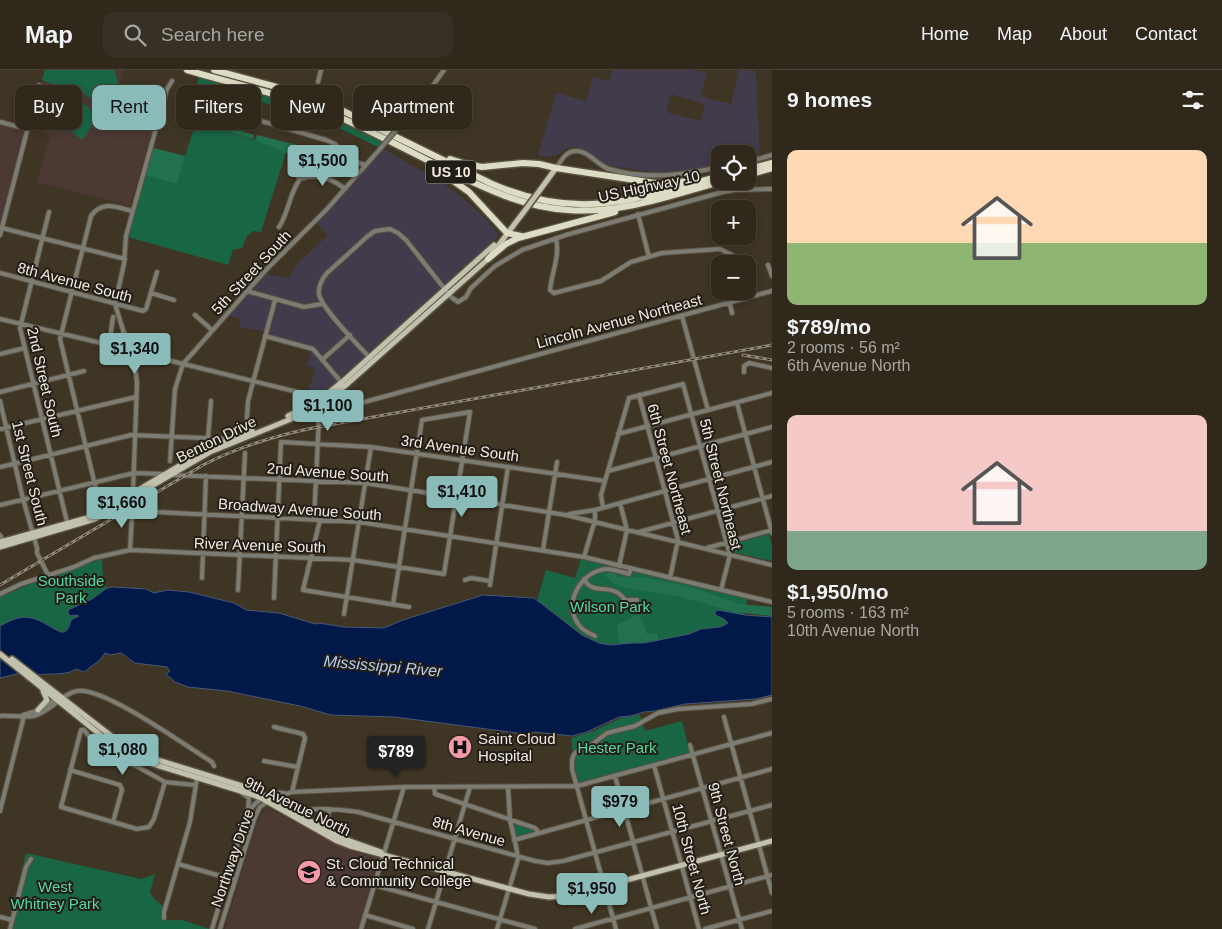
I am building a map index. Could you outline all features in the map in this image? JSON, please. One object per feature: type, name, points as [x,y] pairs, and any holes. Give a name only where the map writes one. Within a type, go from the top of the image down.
[{"type":"highway","name":"US Highway 10","points":[[188,70],[315,107],[398,145],[490,191],[534,206],[558,210],[592,211],[616,209],[711,184]]},
{"type":"highway","name":"US 10","points":[[214,70],[309,98],[348,113],[504,189],[538,200],[566,204],[600,204],[632,200],[711,178]]},
{"type":"highway","points":[[406,141],[466,164],[492,167],[531,163],[655,183],[687,182],[711,178]]},
{"type":"highway","points":[[398,145],[460,184],[478,200],[507,232],[526,236]]},
{"type":"highway","points":[[756,167],[772,163]]},
{"type":"highway","points":[[756,173],[772,168]]},
{"type":"highway","points":[[488,258],[512,240],[652,201]]},
{"type":"main road","name":"Benton Drive","points":[[447,292],[507,232],[559,166]]},
{"type":"main road","name":"Benton Drive","points":[[102,513],[165,474],[230,439],[246,435],[324,399],[488,258],[507,232]]},
{"type":"main road","name":"Benton Drive","points":[[2,544],[68,526],[102,513],[172,475],[184,471],[209,450],[296,416],[339,390],[343,384]]},
{"type":"main road","points":[[336,405],[335,400],[339,390]]},
{"type":"main road","points":[[306,394],[310,400],[308,406]]},
{"type":"main road","points":[[152,474],[155,477],[154,481]]},
{"type":"main road","name":"9th Avenue North","points":[[0,651],[39,684],[132,752],[238,784],[337,841],[377,853],[384,853]]},
{"type":"main road","points":[[38,710],[46,704],[47,699],[39,684]]},
{"type":"main road","name":"9th Avenue North","points":[[60,699],[124,753],[136,759],[266,799],[339,837],[384,853],[536,895],[567,896],[682,865],[712,854],[721,854],[772,840]]},
{"type":"street","points":[[318,82],[321,70]]},
{"type":"street","name":"5th Street South","points":[[170,460],[175,389],[183,364],[247,291],[345,189],[444,70]]},
{"type":"street","points":[[133,493],[137,377],[135,354],[125,343],[115,304],[125,259],[126,236],[132,211],[167,89],[172,81]]},
{"type":"street","points":[[261,121],[326,140],[335,144],[350,160],[365,165]]},
{"type":"street","points":[[0,122],[15,126]]},
{"type":"street","points":[[0,235],[27,130]]},
{"type":"street","points":[[559,166],[567,154],[576,151],[585,154],[606,168],[650,175],[681,175],[711,170]]},
{"type":"street","points":[[756,160],[772,155]]},
{"type":"street","points":[[292,168],[300,179]]},
{"type":"street","points":[[279,227],[292,192],[300,179],[311,176],[321,177],[333,181],[345,189]]},
{"type":"street","points":[[371,359],[322,304],[319,290],[322,280],[327,273],[375,231],[386,229],[398,233],[406,240],[447,292],[458,302],[462,301],[477,282],[500,262],[522,250],[638,214],[723,192],[772,188]]},
{"type":"street","points":[[102,513],[68,375],[60,334],[89,220],[95,210],[103,206],[132,211]]},
{"type":"street","name":"2nd Street South","points":[[49,212],[20,324],[68,526]]},
{"type":"street","points":[[638,214],[649,257]]},
{"type":"street","points":[[2,228],[125,259]]},
{"type":"street","points":[[556,238],[558,254],[550,286],[551,292],[557,293],[601,281],[610,277],[627,264],[649,257],[672,252],[720,249],[731,255]]},
{"type":"street","points":[[768,265],[772,276]]},
{"type":"street","points":[[157,272],[151,293],[174,300]]},
{"type":"street","name":"8th Avenue South","points":[[0,273],[145,311],[151,293]]},
{"type":"street","points":[[247,291],[304,307],[322,304]]},
{"type":"street","name":"Lincoln Avenue Northeast","points":[[756,295],[772,291]]},
{"type":"street","points":[[246,435],[246,418],[253,381],[275,300]]},
{"type":"street","points":[[729,300],[732,312]]},
{"type":"street","name":"Lincoln Avenue Northeast","points":[[336,405],[346,407],[740,300]]},
{"type":"street","points":[[195,315],[212,330]]},
{"type":"street","points":[[682,316],[708,410]]},
{"type":"street","points":[[112,346],[113,318]]},
{"type":"street","points":[[0,319],[122,348],[135,354],[306,394],[324,399],[336,405],[326,413],[323,413],[319,418],[314,520]]},
{"type":"street","points":[[323,359],[350,335]]},
{"type":"street","points":[[265,336],[309,347],[323,359],[343,384]]},
{"type":"street","points":[[112,346],[125,343]]},
{"type":"street","points":[[122,348],[125,343]]},
{"type":"street","points":[[0,354],[25,348]]},
{"type":"street","points":[[744,372],[744,366],[749,363],[772,368]]},
{"type":"street","points":[[0,392],[84,371]]},
{"type":"street","name":"5th Street Northeast","points":[[639,395],[683,384],[730,555],[722,590]]},
{"type":"street","points":[[618,434],[772,393]]},
{"type":"street","points":[[603,507],[601,495],[629,398],[639,395]]},
{"type":"street","name":"6th Street Northeast","points":[[639,395],[678,543],[670,578]]},
{"type":"street","points":[[0,429],[136,396]]},
{"type":"street","name":"1st Street South","points":[[0,401],[37,551],[45,562],[48,574]]},
{"type":"street","points":[[209,450],[210,401]]},
{"type":"street","points":[[706,549],[772,531],[737,403]]},
{"type":"street","points":[[392,604],[422,420],[470,412],[450,536]]},
{"type":"street","points":[[608,471],[772,427]]},
{"type":"street","points":[[0,467],[135,435],[230,439]]},
{"type":"street","name":"3rd Avenue South","points":[[280,480],[281,442],[371,447],[605,481]]},
{"type":"street","points":[[344,614],[371,447]]},
{"type":"street","points":[[238,590],[245,452]]},
{"type":"street","points":[[543,550],[557,462]]},
{"type":"street","name":"2nd Avenue South","points":[[566,515],[595,510],[772,462]]},
{"type":"street","points":[[465,580],[471,578],[490,583],[508,467]]},
{"type":"street","name":"2nd Avenue South","points":[[184,471],[206,476]]},
{"type":"street","name":"2nd Avenue South","points":[[0,505],[134,473],[365,483],[566,515],[772,565]]},
{"type":"street","points":[[202,578],[206,476]]},
{"type":"street","points":[[274,598],[280,480]]},
{"type":"street","points":[[638,532],[772,496]]},
{"type":"street","points":[[619,566],[627,530],[620,503]]},
{"type":"street","points":[[584,557],[594,522],[595,510]]},
{"type":"street","name":"Broadway Avenue South","points":[[130,550],[133,512],[359,522],[543,550],[631,568]]},
{"type":"street","points":[[320,520],[303,590],[409,607]]},
{"type":"street","points":[[0,535],[2,544]]},
{"type":"street","name":"River Avenue South","points":[[0,594],[21,584],[74,567],[94,558],[130,550],[353,560],[444,574],[450,536]]},
{"type":"street","points":[[595,636],[584,631],[578,624],[574,616],[573,598],[590,574],[607,569],[629,574],[631,568],[772,602]]},
{"type":"street","points":[[584,580],[586,585],[593,589],[616,591],[625,600],[637,600]]},
{"type":"street","points":[[23,715],[38,710],[71,693],[84,690],[113,700],[212,762],[214,766]]},
{"type":"street","points":[[0,716],[34,716],[60,699]]},
{"type":"street","points":[[616,929],[572,769],[574,754],[590,746],[607,733],[635,726],[658,713],[678,709],[751,704],[772,699]]},
{"type":"street","points":[[0,811],[24,720],[23,715]]},
{"type":"street","points":[[724,717],[759,844],[770,876],[772,893]]},
{"type":"street","points":[[274,728],[303,734],[304,738],[292,792]]},
{"type":"street","points":[[164,782],[154,819],[149,827],[137,829],[60,807],[81,730],[84,730],[91,738],[117,758],[138,767],[164,782],[195,785]]},
{"type":"street","points":[[266,799],[278,792],[404,787],[577,786],[772,735]]},
{"type":"street","name":"9th Street North","points":[[690,744],[742,929]]},
{"type":"street","points":[[264,761],[298,767]]},
{"type":"street","name":"10th Street North","points":[[654,765],[699,929]]},
{"type":"street","points":[[514,840],[772,769]]},
{"type":"street","points":[[70,770],[120,785],[122,790],[113,822]]},
{"type":"street","points":[[615,776],[657,929]]},
{"type":"street","points":[[164,918],[164,912],[190,822],[197,778]]},
{"type":"street","points":[[226,786],[249,798],[246,816]]},
{"type":"street","points":[[361,929],[404,787]]},
{"type":"street","points":[[434,787],[435,794],[535,828],[539,833]]},
{"type":"street","points":[[428,929],[470,787]]},
{"type":"street","points":[[497,929],[518,857],[510,820],[508,787]]},
{"type":"street","name":"Northway Drive","points":[[212,929],[246,816],[250,809],[266,799]]},
{"type":"street","name":"Northway Drive","points":[[220,929],[254,817],[266,799]]},
{"type":"street","name":"8th Avenue","points":[[298,814],[304,810],[330,809],[358,812],[518,857],[548,863],[595,853],[772,805]]},
{"type":"street","points":[[324,829],[330,809]]},
{"type":"street","points":[[239,839],[247,841]]},
{"type":"street","points":[[10,929],[26,866],[31,859]]},
{"type":"street","points":[[178,864],[235,880]]},
{"type":"street","points":[[576,929],[770,876]]},
{"type":"street","points":[[374,885],[535,929]]},
{"type":"street","points":[[705,929],[772,911]]},
{"type":"street","points":[[365,915],[413,929]]},
{"type":"street","points":[[0,917],[12,920]]},
{"type":"shaded area","points":[[45,70],[123,70],[120,85],[92,85],[92,130],[153,130],[130,206],[37,182],[50,135],[36,130],[82,130],[82,85],[41,85]]},
{"type":"shaded area","points":[[613,70],[694,70],[707,73],[701,95],[731,104],[739,70],[756,71],[760,156],[756,157],[756,145],[711,145],[711,167],[688,172],[664,174],[605,165],[585,151],[574,147],[569,147],[559,154],[550,157],[538,155],[556,93],[586,101],[593,77],[609,81]],"holes":[[[671,94],[705,104],[701,121],[666,112]]]},
{"type":"shaded area","points":[[0,124],[15,128],[15,130],[25,131],[0,227]]},
{"type":"shaded area","points":[[384,149],[442,183],[464,199],[480,213],[498,235],[492,243],[335,384],[321,394],[308,393],[315,368],[307,366],[311,350],[262,338],[264,331],[239,327],[241,319],[228,315],[265,274],[289,278],[297,264],[328,235],[316,223]]},
{"type":"shaded area","name":"St. Cloud Technical & Community College","points":[[267,808],[336,843],[379,858],[358,929],[225,929],[254,831],[260,817]]},
{"type":"green space","points":[[45,70],[114,70],[118,82],[117,85],[92,85],[92,98],[88,97],[82,91],[82,85],[54,85],[42,80]]},
{"type":"green space","points":[[199,77],[228,85],[201,85],[197,84]]},
{"type":"green space","points":[[261,94],[271,97],[271,105],[261,102]]},
{"type":"green space","points":[[82,102],[92,113],[92,125],[82,140],[70,130],[82,130]]},
{"type":"green space","points":[[343,122],[353,127],[353,130],[359,130],[383,141],[378,147],[343,130]]},
{"type":"green space","points":[[193,130],[220,130],[287,149],[261,232],[254,231],[247,236],[242,248],[233,250],[228,265],[128,237],[153,148],[185,156]]},
{"type":"green space","points":[[222,130],[238,130],[254,135],[253,139]]},
{"type":"green space","points":[[257,135],[329,153],[328,167],[255,140]]},
{"type":"green space","points":[[153,148],[185,156],[177,184],[145,175]]},
{"type":"green space","points":[[769,534],[772,546],[772,561],[732,552],[730,545]]},
{"type":"green space","name":"Southside Park","points":[[102,559],[103,580],[107,588],[92,599],[68,611],[69,616],[79,615],[72,619],[66,631],[58,632],[43,622],[30,618],[17,619],[0,626],[0,597],[46,577]]},
{"type":"green space","name":"Wilson Park","points":[[581,559],[748,598],[743,615],[732,613],[718,617],[726,620],[728,623],[720,627],[701,629],[689,634],[644,643],[603,644],[588,639],[571,629],[561,618],[537,600],[546,570],[575,578]]},
{"type":"green space","points":[[607,572],[619,577],[647,578],[690,587],[740,604],[772,607],[772,616],[735,612],[677,596],[626,588],[615,584],[606,577]]},
{"type":"green space","points":[[639,614],[647,634],[657,633],[659,640],[619,644],[617,625]]},
{"type":"green space","name":"Hester Park","points":[[640,715],[645,731],[682,721],[690,754],[579,783],[574,766],[571,738],[594,731],[621,718]]},
{"type":"green space","points":[[514,823],[534,829],[535,831],[516,837]]},
{"type":"green space","name":"West Whitney Park","points":[[26,853],[141,879],[155,874],[150,892],[154,899],[164,907],[163,920],[182,920],[210,929],[7,929]]},
{"type":"water","name":"Mississippi River","points":[[107,588],[146,589],[154,593],[167,590],[189,592],[234,603],[246,610],[279,613],[315,624],[344,627],[384,628],[403,620],[483,595],[534,598],[582,635],[599,643],[610,645],[644,643],[689,634],[701,629],[720,627],[728,623],[715,615],[715,612],[718,610],[772,617],[772,695],[756,699],[685,704],[619,717],[587,732],[572,736],[535,732],[525,734],[395,717],[331,715],[300,706],[227,691],[188,687],[175,682],[166,674],[170,671],[167,667],[135,663],[121,653],[110,655],[105,653],[100,660],[84,672],[76,669],[60,674],[40,675],[31,678],[27,682],[20,673],[0,678],[0,626],[14,619],[26,617],[33,618],[64,632],[72,619],[79,616],[69,616],[68,610],[92,599]]},
{"type":"railway","points":[[0,585],[203,465],[259,442],[318,427],[772,345]]},
{"type":"railway","points":[[743,355],[772,360]]},
{"type":"place","name":"Saint Cloud Hospital","points":[[460,747]]},
{"type":"place","name":"St. Cloud Technical & Community College","points":[[309,872]]}]
